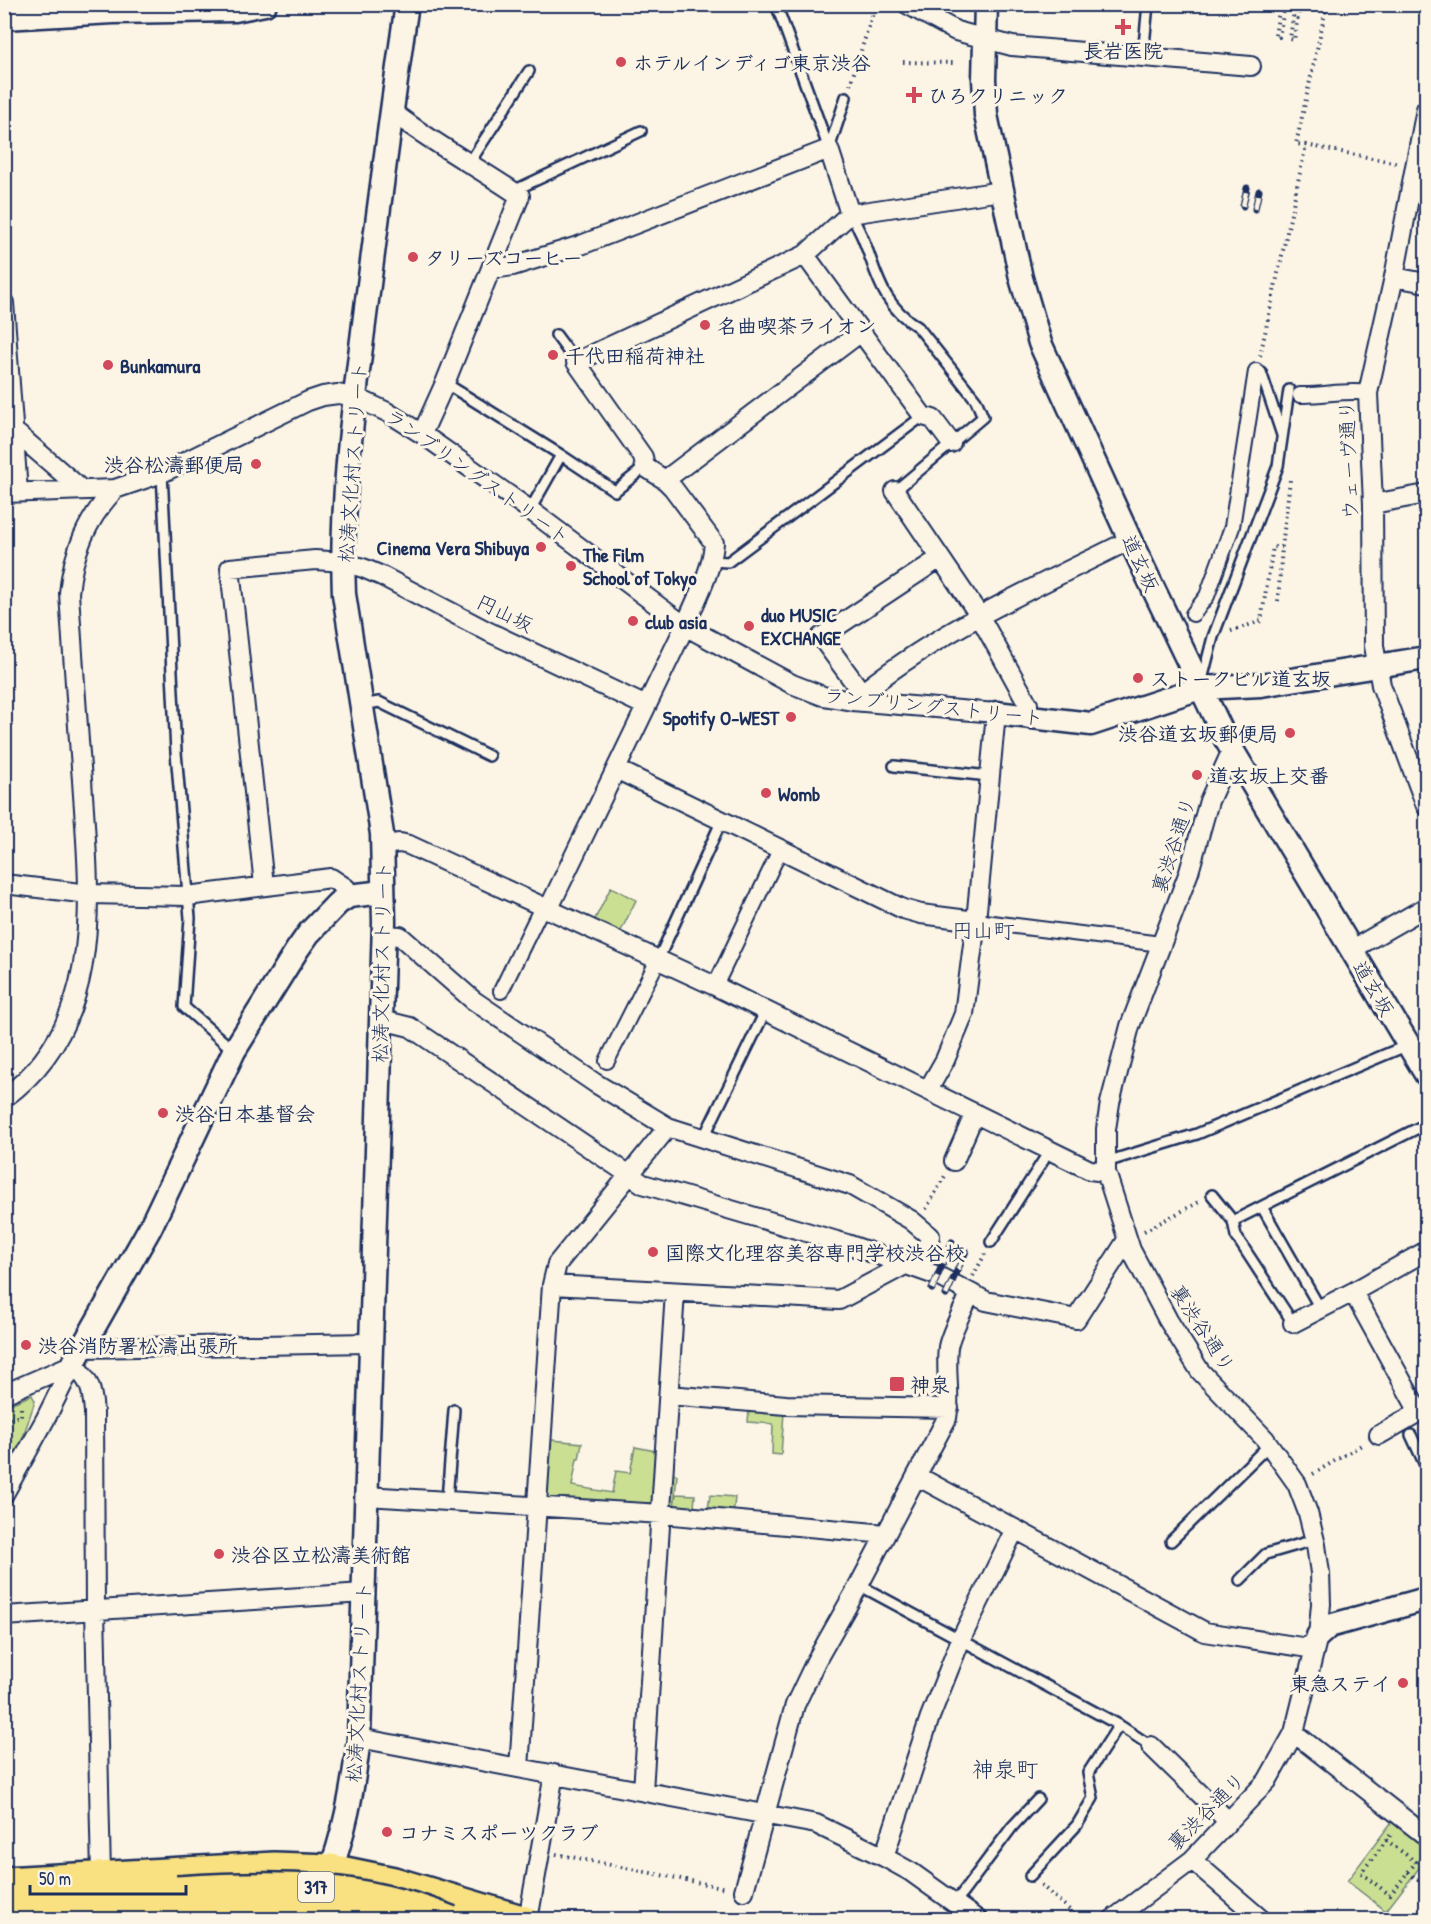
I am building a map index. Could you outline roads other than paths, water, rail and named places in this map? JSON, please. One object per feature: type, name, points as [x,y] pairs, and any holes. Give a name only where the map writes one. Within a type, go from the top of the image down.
[{"type":"main road","name":"317","points":[[4,1881],[274,1866],[331,1869],[394,1881],[526,1920]]},
{"type":"main road","name":"317","points":[[33,1920],[177,1900],[243,1886],[310,1887],[371,1895],[406,1904],[451,1920]]},
{"type":"main road","name":"317","points":[[4,1901],[177,1900],[243,1906],[335,1910],[386,1920]]},
{"type":"street","points":[[4,18],[114,8],[235,7],[265,4]]},
{"type":"street","name":"松涛文化村ストリート","points":[[311,1920],[341,1841],[359,1738],[369,1343],[384,935],[382,844],[344,594],[343,562],[345,501],[355,397],[391,111],[407,4]]},
{"type":"street","points":[[907,4],[956,31],[1012,46],[1251,66]]},
{"type":"street","name":"道玄坂","points":[[986,4],[984,38],[986,115],[1021,278],[1040,343],[1130,540],[1232,750],[1426,1074]]},
{"type":"street","points":[[391,111],[520,196],[446,383],[422,434]]},
{"type":"street","name":"ウェーヴ通り","points":[[1426,116],[1368,393],[1373,504],[1374,646],[1380,685],[1426,806]]},
{"type":"street","points":[[493,267],[513,266],[581,245],[829,149],[850,214]]},
{"type":"street","points":[[501,991],[616,769],[685,626],[711,561],[714,543],[665,480],[645,466],[643,457],[576,362],[805,255],[850,214],[1001,191]]},
{"type":"street","points":[[805,255],[923,416],[933,419],[951,443]]},
{"type":"street","points":[[1394,277],[1426,283]]},
{"type":"street","points":[[4,303],[14,431],[11,492],[115,489],[162,473],[308,401],[330,395],[355,397]]},
{"type":"street","points":[[665,480],[861,333]]},
{"type":"street","points":[[1193,614],[1207,596],[1232,527],[1258,372]]},
{"type":"street","points":[[1295,393],[1318,395],[1356,391],[1368,393]]},
{"type":"street","name":"ランブリングストリート","points":[[355,397],[387,412],[422,434],[530,510],[685,626],[792,684],[823,696],[857,697],[1091,724],[1200,688],[1262,685],[1426,658]]},
{"type":"street","points":[[14,431],[82,490]]},
{"type":"street","points":[[4,1098],[31,1077],[57,1043],[77,995],[84,960],[89,894],[69,593],[73,562],[79,543],[94,515],[115,489]]},
{"type":"street","points":[[895,491],[979,615],[1028,704],[1027,717]]},
{"type":"street","points":[[1373,504],[1426,494]]},
{"type":"street","points":[[939,558],[821,637],[857,697],[884,676],[979,615],[1130,540]]},
{"type":"street","name":"円山坂","points":[[264,885],[230,568],[315,560],[343,562],[382,576],[489,632],[646,706]]},
{"type":"street","points":[[928,1090],[945,1059],[964,1014],[976,921],[996,712]]},
{"type":"street","name":"裏渋谷通り","points":[[1112,1920],[1192,1860],[1267,1781],[1294,1733],[1318,1636],[1320,1573],[1308,1513],[1297,1484],[1269,1445],[1200,1371],[1163,1311],[1127,1240],[1106,1167],[1110,1103],[1130,1026],[1189,872],[1209,801],[1232,750]]},
{"type":"street","points":[[616,769],[903,909],[976,921],[1161,944]]},
{"type":"street","points":[[382,844],[409,845],[715,986],[1090,1170],[1106,1167]]},
{"type":"street","points":[[715,986],[781,848]]},
{"type":"street","points":[[4,884],[89,894],[187,896],[331,878],[346,888],[349,897]]},
{"type":"street","points":[[4,1494],[150,1228],[234,1051],[297,950],[338,903],[349,897],[383,892]]},
{"type":"street","points":[[1351,950],[1426,907]]},
{"type":"street","points":[[384,935],[400,936],[473,1000],[595,1083],[668,1127],[850,1185],[917,1225],[930,1236],[913,1267],[840,1300],[552,1285]]},
{"type":"street","points":[[607,1061],[658,960]]},
{"type":"street","points":[[382,1020],[410,1027],[643,1184],[847,1244],[938,1276],[986,1301],[1076,1319],[1127,1240]]},
{"type":"street","points":[[954,1161],[975,1113]]},
{"type":"street","points":[[519,1768],[528,1656],[535,1505],[552,1285],[557,1264],[668,1127]]},
{"type":"street","points":[[1293,1323],[1321,1310],[1426,1251]]},
{"type":"street","points":[[643,1791],[675,1292]]},
{"type":"street","points":[[1353,1292],[1419,1412],[1379,1435]]},
{"type":"street","points":[[744,1891],[795,1705],[816,1661],[860,1585],[947,1418],[949,1408],[948,1345],[970,1294]]},
{"type":"street","points":[[4,1394],[78,1356],[369,1343]]},
{"type":"street","points":[[78,1356],[92,1389],[101,1875]]},
{"type":"street","points":[[669,1395],[786,1405],[949,1408]]},
{"type":"street","points":[[917,1476],[1205,1632],[1308,1648],[1329,1626],[1426,1599]]},
{"type":"street","points":[[366,1496],[662,1514],[886,1534]]},
{"type":"street","points":[[884,1857],[930,1717],[961,1639],[1015,1529]]},
{"type":"street","points":[[4,1616],[364,1593]]},
{"type":"street","points":[[1294,1733],[1422,1825]]},
{"type":"street","points":[[359,1738],[816,1824],[911,1872],[978,1920]]},
{"type":"street","points":[[1151,1746],[1228,1821]]},
{"type":"street","points":[[526,1920],[554,1774]]},
{"type":"street","points":[[1192,1860],[1262,1920]]},
{"type":"lane","points":[[776,4],[829,149]]},
{"type":"lane","points":[[1143,56],[1148,4]]},
{"type":"lane","points":[[470,162],[529,71]]},
{"type":"lane","points":[[829,149],[846,97]]},
{"type":"lane","points":[[513,191],[641,131]]},
{"type":"lane","points":[[850,214],[859,227],[883,293],[906,320],[918,327],[976,400],[983,417],[895,491]]},
{"type":"lane","points":[[556,334],[576,362]]},
{"type":"lane","points":[[1258,372],[1282,438]]},
{"type":"lane","points":[[446,383],[615,491],[645,466]]},
{"type":"lane","points":[[1200,688],[1213,637],[1278,466],[1282,438],[1295,393]]},
{"type":"lane","points":[[711,561],[728,562],[923,416]]},
{"type":"lane","points":[[530,510],[561,455]]},
{"type":"lane","points":[[162,473],[176,752],[190,918],[184,1007],[234,1051]]},
{"type":"lane","points":[[362,705],[380,702],[489,756]]},
{"type":"lane","points":[[894,766],[989,776]]},
{"type":"lane","points":[[658,960],[722,820]]},
{"type":"lane","points":[[703,1139],[765,1012]]},
{"type":"lane","points":[[1106,1167],[1197,1134],[1408,1045]]},
{"type":"lane","points":[[1233,1221],[1426,1124]]},
{"type":"lane","points":[[991,1242],[1050,1150]]},
{"type":"lane","points":[[1212,1195],[1233,1221],[1236,1236],[1293,1323]]},
{"type":"lane","points":[[1262,1207],[1321,1310]]},
{"type":"lane","points":[[447,1500],[454,1410]]},
{"type":"lane","points":[[1411,1435],[1426,1467]]},
{"type":"lane","points":[[1171,1541],[1269,1445]]},
{"type":"lane","points":[[1240,1580],[1266,1554],[1314,1539]]},
{"type":"lane","points":[[860,1585],[1119,1725],[1151,1746]]},
{"type":"lane","points":[[1030,1876],[1077,1825],[1093,1798],[1088,1773],[1119,1725]]},
{"type":"lane","points":[[955,1903],[1012,1827],[1038,1799]]},
{"type":"railway","points":[[1243,206],[1247,188]]},
{"type":"railway","points":[[1255,209],[1259,191]]},
{"type":"railway","points":[[932,1289],[952,1242]]},
{"type":"railway","points":[[946,1295],[966,1251]]},
{"type":"place","name":"長岩医院","points":[[1123,27]]},
{"type":"place","name":"ホテルインディゴ東京渋谷","points":[[621,62]]},
{"type":"place","name":"ひろクリニック","points":[[914,95]]},
{"type":"place","name":"タリーズコーヒー","points":[[413,257]]},
{"type":"place","name":"名曲喫茶ライオン","points":[[705,325]]},
{"type":"place","name":"千代田稲荷神社","points":[[553,355]]},
{"type":"place","name":"Bunkamura","points":[[108,365]]},
{"type":"place","name":"渋谷松濤郵便局","points":[[256,464]]},
{"type":"place","name":"Cinema Vera Shibuya","points":[[541,547]]},
{"type":"place","name":"The Film School of Tokyo","points":[[571,566]]},
{"type":"place","name":"club asia","points":[[633,621]]},
{"type":"place","name":"duo MUSIC EXCHANGE","points":[[749,626]]},
{"type":"place","name":"ストークビル道玄坂","points":[[1138,678]]},
{"type":"place","name":"Spotify O-WEST","points":[[791,717]]},
{"type":"place","name":"渋谷道玄坂郵便局","points":[[1290,733]]},
{"type":"place","name":"道玄坂上交番","points":[[1197,775]]},
{"type":"place","name":"Womb","points":[[766,793]]},
{"type":"place","name":"渋谷日本基督会","points":[[163,1113]]},
{"type":"place","name":"国際文化理容美容専門学校渋谷校","points":[[653,1252]]},
{"type":"place","name":"渋谷消防署松濤出張所","points":[[26,1345]]},
{"type":"place","name":"神泉","points":[[897,1384]]},
{"type":"place","name":"渋谷区立松濤美術館","points":[[219,1554]]},
{"type":"place","name":"東急ステイ","points":[[1403,1683]]},
{"type":"place","name":"コナミスポーツクラブ","points":[[387,1832]]},
{"type":"district","name":"円山町","points":[[983,930]]},
{"type":"district","name":"神泉町","points":[[1005,1769]]}]
